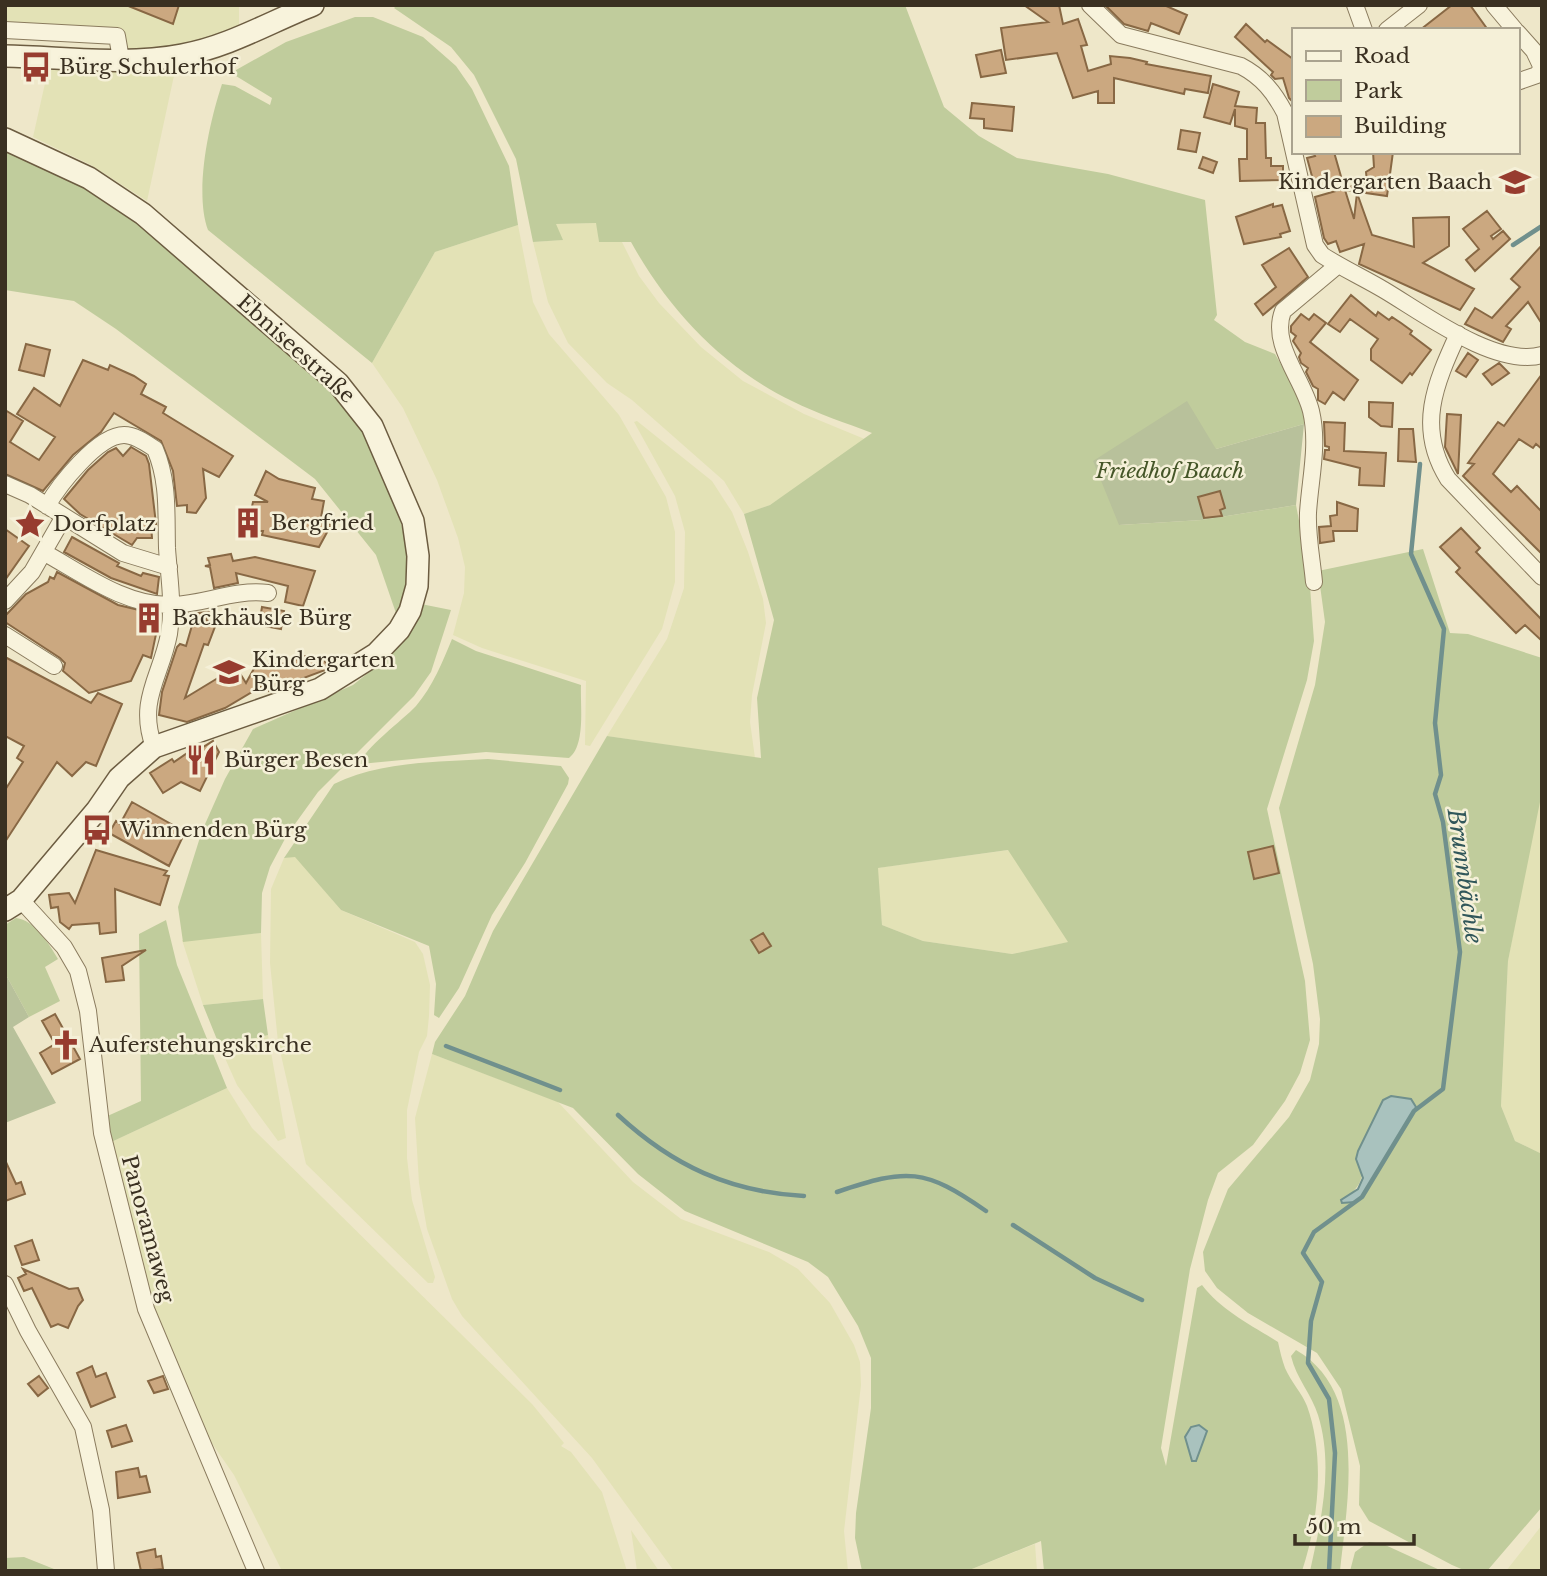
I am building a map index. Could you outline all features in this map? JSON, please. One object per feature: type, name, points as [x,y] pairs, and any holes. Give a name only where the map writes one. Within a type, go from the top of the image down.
[{"type":"street","points":[[5,56],[121,59],[182,55],[206,49],[313,5]]},
{"type":"street","points":[[1090,5],[1121,35],[1241,66],[1255,73],[1289,112]]},
{"type":"street","points":[[1355,5],[1363,28]]},
{"type":"street","points":[[1390,28],[1419,5]]},
{"type":"street","points":[[1494,5],[1513,28]]},
{"type":"street","points":[[5,30],[117,36],[121,59]]},
{"type":"street","points":[[1519,34],[1534,51],[1542,68],[1537,75],[1519,81]]},
{"type":"street","name":"Ebniseestraße","points":[[5,139],[89,177],[143,214],[338,383],[372,425],[413,521],[418,556],[417,586],[410,611],[399,630],[376,654],[320,689],[154,747],[118,778],[97,810],[13,905]]},
{"type":"street","points":[[1297,154],[1315,246],[1338,265],[1458,334],[1498,352],[1530,358],[1542,355]]},
{"type":"street","points":[[1314,582],[1308,517],[1315,454],[1312,413],[1301,383],[1282,346],[1278,322],[1283,311],[1338,265]]},
{"type":"street","points":[[1458,334],[1438,383],[1430,442],[1448,479],[1538,570]]},
{"type":"street","points":[[47,506],[73,469],[113,438],[124,435],[139,439],[155,449],[163,469],[167,494],[173,605],[168,637],[148,695],[146,726],[154,747]]},
{"type":"street","points":[[5,484],[47,506],[64,519],[123,553],[169,567]]},
{"type":"street","points":[[5,601],[45,553],[64,519]]},
{"type":"street","points":[[45,553],[113,590],[144,601],[173,605],[240,592],[268,593]]},
{"type":"street","points":[[5,635],[54,666]]},
{"type":"street","name":"Panoramaweg","points":[[13,905],[64,947],[78,971],[88,1012],[102,1133],[146,1309],[213,1461],[256,1571]]},
{"type":"street","points":[[5,1284],[28,1331],[83,1427],[102,1510],[106,1571]]},
{"type":"green space","points":[[5,5],[239,5],[239,32],[208,44],[123,53],[118,30],[5,26]]},
{"type":"green space","points":[[397,5],[905,5],[944,107],[979,136],[1017,158],[1108,174],[1205,200],[1217,315],[1214,320],[1245,342],[1275,354],[1295,388],[1305,418],[1304,424],[1216,449],[1119,525],[1202,520],[1296,505],[1309,573],[1314,641],[1307,680],[1267,809],[1305,981],[1310,1040],[1300,1073],[1285,1101],[1253,1145],[1218,1173],[1208,1200],[1190,1269],[1161,1448],[1166,1466],[1197,1288],[1202,1285],[1227,1310],[1278,1342],[1285,1368],[1307,1406],[1316,1446],[1318,1488],[1312,1531],[1302,1571],[1044,1571],[1041,1541],[967,1571],[862,1571],[855,1538],[856,1513],[871,1408],[871,1358],[858,1326],[828,1277],[808,1262],[685,1211],[638,1174],[573,1108],[432,1054],[435,1042],[465,996],[493,931],[607,736],[761,758],[757,698],[774,620],[744,514],[770,505],[872,433],[802,406],[743,372],[720,354],[680,313],[631,242],[599,242],[596,223],[556,224],[563,240],[533,242],[516,159],[474,75],[451,47],[394,8]],"holes":[[[1008,850],[1068,942],[1012,954],[923,941],[882,925],[878,868]]]},
{"type":"green space","points":[[355,17],[373,17],[423,37],[456,66],[472,89],[509,166],[518,225],[435,252],[372,363],[208,230],[202,197],[208,137],[222,84],[235,86],[270,105],[272,98],[236,76],[236,70],[286,42]]},
{"type":"green space","points":[[48,70],[175,71],[147,201],[91,165],[33,137]]},
{"type":"green space","points":[[5,144],[122,205],[347,402],[380,462],[404,534],[408,582],[398,619],[376,555],[315,479],[116,329],[74,301],[5,290]]},
{"type":"green space","points":[[597,223],[599,242],[622,242],[639,276],[659,303],[701,347],[743,381],[804,414],[867,440],[770,505],[744,514],[724,481],[632,400],[607,383],[568,343],[548,302],[533,242],[562,240],[555,224]]},
{"type":"green space","points":[[518,225],[533,302],[549,334],[619,415],[666,497],[675,532],[675,582],[662,629],[590,746],[585,745],[586,681],[482,648],[453,635],[464,593],[465,567],[458,538],[437,480],[403,408],[372,363],[435,252]]},
{"type":"green space","name":"Friedhof Baach","points":[[1187,401],[1216,449],[1304,424],[1296,505],[1202,520],[1119,525],[1093,461]]},
{"type":"green space","points":[[637,421],[712,481],[732,512],[748,552],[763,599],[766,623],[752,695],[750,722],[755,758],[607,736],[667,639],[684,588],[685,532],[675,496],[634,422]]},
{"type":"green space","points":[[1423,549],[1450,633],[1468,634],[1542,658],[1542,792],[1508,961],[1501,1106],[1515,1141],[1542,1154],[1542,1507],[1487,1571],[1466,1571],[1369,1521],[1359,1505],[1360,1466],[1341,1389],[1317,1353],[1248,1313],[1217,1288],[1205,1271],[1203,1252],[1228,1189],[1289,1117],[1310,1080],[1319,1044],[1320,1019],[1313,964],[1279,808],[1315,685],[1325,622],[1318,571]],"holes":[[[1383,1100],[1416,1107],[1362,1197],[1346,1198],[1362,1176],[1366,1136]]]},
{"type":"green space","points":[[421,604],[451,610],[431,672],[414,696],[318,792],[287,835],[270,867],[262,893],[261,933],[183,942],[178,907],[202,831],[225,779],[253,729],[353,685],[383,661]]},
{"type":"green space","points":[[452,639],[476,651],[581,685],[580,734],[578,744],[569,758],[486,752],[360,764],[368,751],[422,698],[437,674]]},
{"type":"green space","points":[[488,759],[561,766],[569,778],[568,784],[525,863],[492,915],[459,988],[439,1018],[434,1015],[436,984],[429,946],[341,910],[295,857],[284,858],[334,784],[352,776],[390,767]]},
{"type":"green space","points":[[1540,791],[1542,1154],[1515,1141],[1501,1106],[1508,961]]},
{"type":"green space","points":[[1009,850],[1069,942],[1012,954],[923,941],[882,925],[877,868]]},
{"type":"green space","points":[[295,856],[341,910],[415,942],[423,954],[430,985],[429,1016],[427,1036],[419,1052],[407,1110],[407,1158],[412,1200],[435,1277],[433,1283],[428,1283],[306,1164],[278,1042],[270,963],[271,889],[284,858]]},
{"type":"green space","points":[[16,918],[35,928],[58,959],[45,967],[60,1001],[29,1017],[5,973],[5,925]]},
{"type":"green space","points":[[166,920],[177,965],[227,1088],[107,1144],[103,1118],[141,1101],[139,934]]},
{"type":"green space","points":[[261,933],[263,999],[203,1005],[182,940]]},
{"type":"green space","points":[[5,973],[29,1017],[13,1027],[56,1103],[5,1123]]},
{"type":"green space","points":[[263,999],[268,1035],[220,1047],[203,1005]]},
{"type":"green space","points":[[268,1035],[286,1138],[278,1141],[237,1085],[220,1047]]},
{"type":"green space","points":[[432,1054],[557,1101],[633,1182],[681,1219],[769,1252],[798,1269],[830,1303],[854,1345],[860,1362],[861,1385],[844,1531],[848,1571],[674,1571],[592,1458],[462,1316],[452,1299],[427,1229],[419,1183],[415,1118]]},
{"type":"green space","points":[[227,1088],[252,1128],[532,1404],[564,1443],[561,1446],[571,1452],[602,1492],[627,1571],[282,1571],[234,1475],[209,1439],[153,1308],[107,1144]]},
{"type":"green space","points":[[1296,1350],[1319,1369],[1335,1393],[1344,1420],[1348,1482],[1340,1571],[1310,1571],[1324,1493],[1325,1454],[1318,1415],[1296,1372],[1291,1356]]},
{"type":"green space","points":[[1542,1525],[1542,1571],[1506,1571]]},
{"type":"green space","points":[[631,1530],[659,1571],[637,1571]]},
{"type":"green space","points":[[1369,1542],[1383,1544],[1442,1571],[1350,1571],[1355,1552]]},
{"type":"green space","points":[[1035,1544],[1037,1571],[967,1571]]},
{"type":"green space","points":[[24,1557],[59,1571],[5,1571],[5,1558]]},
{"type":"water","points":[[1391,1096],[1411,1099],[1416,1107],[1362,1197],[1355,1202],[1342,1203],[1341,1200],[1358,1189],[1363,1178],[1356,1159],[1358,1151],[1383,1100]]},
{"type":"water","points":[[1199,1425],[1207,1431],[1196,1461],[1192,1461],[1185,1437],[1191,1427]]},
{"type":"building","points":[[126,5],[179,5],[173,24]]},
{"type":"building","points":[[1024,5],[1059,5],[1063,24],[1078,19],[1087,45],[1081,46],[1088,71],[1111,64],[1110,56],[1130,58],[1147,62],[1146,64],[1211,76],[1208,93],[1185,89],[1184,94],[1114,78],[1114,103],[1098,103],[1098,91],[1073,98],[1057,53],[1006,60],[1001,28],[1048,22]]},
{"type":"building","points":[[1105,5],[1164,5],[1187,15],[1179,34],[1151,23],[1148,31],[1124,24]]},
{"type":"building","points":[[1452,5],[1470,5],[1487,28],[1423,28]]},
{"type":"building","points":[[1246,24],[1265,42],[1267,40],[1292,58],[1292,101],[1283,78],[1275,79],[1271,75],[1273,72],[1235,37]]},
{"type":"building","points":[[1001,50],[1006,73],[981,77],[976,55]]},
{"type":"building","points":[[1213,84],[1239,92],[1235,106],[1257,108],[1256,123],[1265,123],[1266,158],[1271,158],[1271,166],[1283,166],[1283,180],[1240,181],[1239,159],[1247,159],[1247,129],[1235,126],[1235,109],[1230,124],[1204,117]]},
{"type":"building","points":[[972,103],[1014,107],[1012,131],[984,128],[984,119],[970,118]]},
{"type":"building","points":[[1181,130],[1200,133],[1196,152],[1178,149]]},
{"type":"building","points":[[1314,154],[1335,154],[1342,180],[1313,180],[1307,158],[1315,156]]},
{"type":"building","points":[[1373,154],[1393,154],[1387,196],[1345,190],[1354,219],[1357,193],[1372,235],[1414,247],[1413,218],[1449,217],[1449,246],[1423,263],[1474,289],[1460,310],[1359,264],[1364,244],[1340,252],[1336,241],[1328,244],[1324,238],[1315,197],[1367,182],[1366,172],[1374,167]]},
{"type":"building","points":[[1203,157],[1217,162],[1213,173],[1199,168]]},
{"type":"building","points":[[1273,204],[1273,207],[1282,205],[1290,231],[1280,234],[1281,237],[1244,244],[1236,217]]},
{"type":"building","points":[[1487,211],[1501,229],[1491,236],[1493,239],[1503,231],[1510,239],[1475,271],[1466,260],[1479,249],[1463,229]]},
{"type":"building","points":[[1542,245],[1542,324],[1528,302],[1506,326],[1511,329],[1503,342],[1465,324],[1475,308],[1492,318],[1520,287],[1511,279]]},
{"type":"building","points":[[1289,248],[1308,277],[1263,315],[1255,304],[1276,287],[1262,265]]},
{"type":"building","points":[[1351,295],[1376,316],[1378,312],[1389,320],[1392,317],[1401,323],[1412,331],[1410,334],[1431,350],[1412,375],[1410,373],[1402,383],[1371,360],[1371,349],[1378,339],[1350,319],[1340,332],[1328,324]]},
{"type":"building","points":[[1301,314],[1309,320],[1314,314],[1326,323],[1310,342],[1358,380],[1344,400],[1333,392],[1325,404],[1318,400],[1318,389],[1313,386],[1306,372],[1308,368],[1301,363],[1301,353],[1293,341],[1296,336],[1291,332],[1291,326]]},
{"type":"building","points":[[26,344],[50,350],[44,376],[19,370]]},
{"type":"building","points":[[1468,353],[1478,360],[1466,377],[1456,371]]},
{"type":"building","points":[[83,360],[108,370],[110,365],[134,376],[146,384],[141,394],[166,407],[163,413],[233,456],[219,477],[203,469],[206,498],[196,513],[187,512],[187,505],[177,506],[173,471],[161,441],[114,413],[101,432],[73,455],[43,491],[5,474],[5,410],[23,421],[10,442],[39,460],[55,437],[17,414],[34,388],[60,406]]},
{"type":"building","points":[[1499,363],[1509,373],[1492,385],[1483,374]]},
{"type":"building","points":[[1542,374],[1542,449],[1536,444],[1533,448],[1519,439],[1493,474],[1511,492],[1517,486],[1542,512],[1542,554],[1463,476],[1474,464],[1468,463],[1498,422],[1504,426]]},
{"type":"building","points":[[1369,402],[1393,403],[1392,427],[1381,426],[1369,417]]},
{"type":"building","points":[[1447,414],[1461,415],[1458,474],[1445,447]]},
{"type":"building","points":[[1324,422],[1345,423],[1344,451],[1386,453],[1384,486],[1359,485],[1360,468],[1324,459],[1325,450],[1329,450],[1329,447],[1325,446]]},
{"type":"building","points":[[1399,429],[1413,429],[1416,462],[1398,461]]},
{"type":"building","points":[[131,447],[146,456],[149,464],[156,524],[151,524],[152,538],[137,538],[132,545],[80,514],[64,499],[88,470],[108,452],[116,448],[123,456]]},
{"type":"building","points":[[266,471],[279,479],[315,488],[312,499],[324,501],[320,523],[331,525],[319,547],[262,535],[263,531],[244,531],[240,527],[239,519],[251,511],[253,502],[268,502],[255,495]]},
{"type":"building","points":[[1220,491],[1225,508],[1220,510],[1222,516],[1204,518],[1198,497]]},
{"type":"building","points":[[1337,502],[1358,509],[1357,531],[1333,531],[1334,541],[1320,543],[1319,527],[1331,526],[1330,516],[1337,515]]},
{"type":"building","points":[[1461,528],[1480,548],[1476,552],[1542,620],[1542,641],[1525,625],[1516,633],[1456,572],[1460,568],[1440,547]]},
{"type":"building","points":[[5,529],[29,546],[5,580]]},
{"type":"building","points":[[72,537],[119,563],[117,566],[141,576],[143,573],[159,577],[157,594],[111,578],[64,552]]},
{"type":"building","points":[[231,554],[233,561],[255,557],[315,571],[303,606],[285,602],[288,586],[236,573],[238,583],[214,588],[210,567],[205,566],[210,565],[208,558]]},
{"type":"building","points":[[57,572],[118,605],[160,615],[151,658],[143,655],[131,681],[89,693],[63,671],[65,663],[60,658],[5,622],[5,616],[26,594],[48,582],[50,577],[54,579]]},
{"type":"building","points":[[262,607],[284,611],[281,629],[259,625]]},
{"type":"building","points":[[209,612],[206,620],[216,624],[208,645],[204,644],[185,698],[236,667],[246,683],[256,665],[290,663],[302,656],[323,656],[328,669],[269,691],[267,683],[225,708],[187,722],[159,715],[162,692],[177,647],[180,644],[186,646],[193,622],[187,619],[189,614]]},
{"type":"building","points":[[5,657],[91,703],[98,693],[122,704],[96,766],[86,762],[72,776],[57,762],[5,842],[5,790],[23,762],[17,758],[24,746],[5,736]]},
{"type":"building","points":[[213,741],[219,752],[200,791],[181,782],[163,793],[150,773],[172,759],[174,762],[199,745],[203,747]]},
{"type":"building","points":[[132,802],[185,832],[169,866],[109,833],[116,821],[120,824]]},
{"type":"building","points":[[1273,846],[1279,873],[1254,879],[1248,852]]},
{"type":"building","points":[[96,850],[167,871],[164,875],[169,876],[160,905],[115,889],[116,932],[100,934],[99,923],[72,925],[69,929],[60,922],[58,907],[51,908],[49,895],[69,893],[75,903]]},
{"type":"building","points":[[763,933],[771,946],[759,953],[751,940]]},
{"type":"building","points":[[146,950],[122,966],[124,980],[106,982],[102,958]]},
{"type":"building","name":"Auferstehungskirche","points":[[55,1014],[80,1059],[52,1074],[40,1053],[55,1044],[42,1021]]},
{"type":"building","points":[[5,1160],[16,1184],[21,1182],[25,1194],[5,1201]]},
{"type":"building","points":[[32,1240],[39,1260],[22,1265],[15,1246]]},
{"type":"building","points":[[23,1269],[69,1289],[78,1288],[83,1300],[68,1328],[58,1324],[51,1327],[32,1288],[24,1291],[18,1278],[26,1274]]},
{"type":"building","points":[[92,1366],[96,1377],[106,1373],[115,1397],[91,1407],[77,1373]]},
{"type":"building","points":[[39,1376],[48,1388],[38,1396],[28,1384]]},
{"type":"building","points":[[163,1376],[168,1389],[154,1393],[148,1381]]},
{"type":"building","points":[[126,1425],[132,1441],[112,1447],[107,1431]]},
{"type":"building","points":[[138,1468],[140,1477],[146,1476],[150,1492],[118,1498],[116,1472]]},
{"type":"building","points":[[155,1549],[156,1557],[161,1556],[163,1569],[141,1571],[137,1553]]},
{"type":"waterway","name":"Brunnbächle","points":[[1513,245],[1542,226]]},
{"type":"waterway","name":"Brunnbächle","points":[[1329,1571],[1335,1453],[1329,1399],[1308,1363],[1311,1321],[1322,1282],[1303,1253],[1314,1232],[1362,1197],[1414,1111],[1443,1089],[1460,952],[1443,822],[1435,794],[1441,775],[1435,723],[1444,629],[1411,554],[1420,464]]},
{"type":"waterway","points":[[446,1046],[560,1090]]},
{"type":"waterway","points":[[618,1115],[660,1149],[704,1173],[751,1189],[804,1196]]},
{"type":"waterway","points":[[837,1192],[882,1179],[915,1176],[947,1187],[986,1211]]},
{"type":"waterway","points":[[1013,1225],[1095,1278],[1142,1300]]},
{"type":"place","name":"Bürg Schulerhof","points":[[36,67]]},
{"type":"place","name":"Kindergarten Baach","points":[[1515,182]]},
{"type":"place","name":"Bergfried","points":[[248,523]]},
{"type":"place","name":"Dorfplatz","points":[[30,524]]},
{"type":"place","name":"Backhäusle Bürg","points":[[149,618]]},
{"type":"place","name":"Kindergarten Bürg","points":[[229,672]]},
{"type":"place","name":"Bürger Besen","points":[[201,760]]},
{"type":"place","name":"Winnenden Bürg","points":[[97,830]]},
{"type":"place","name":"Auferstehungskirche","points":[[66,1045]]}]
